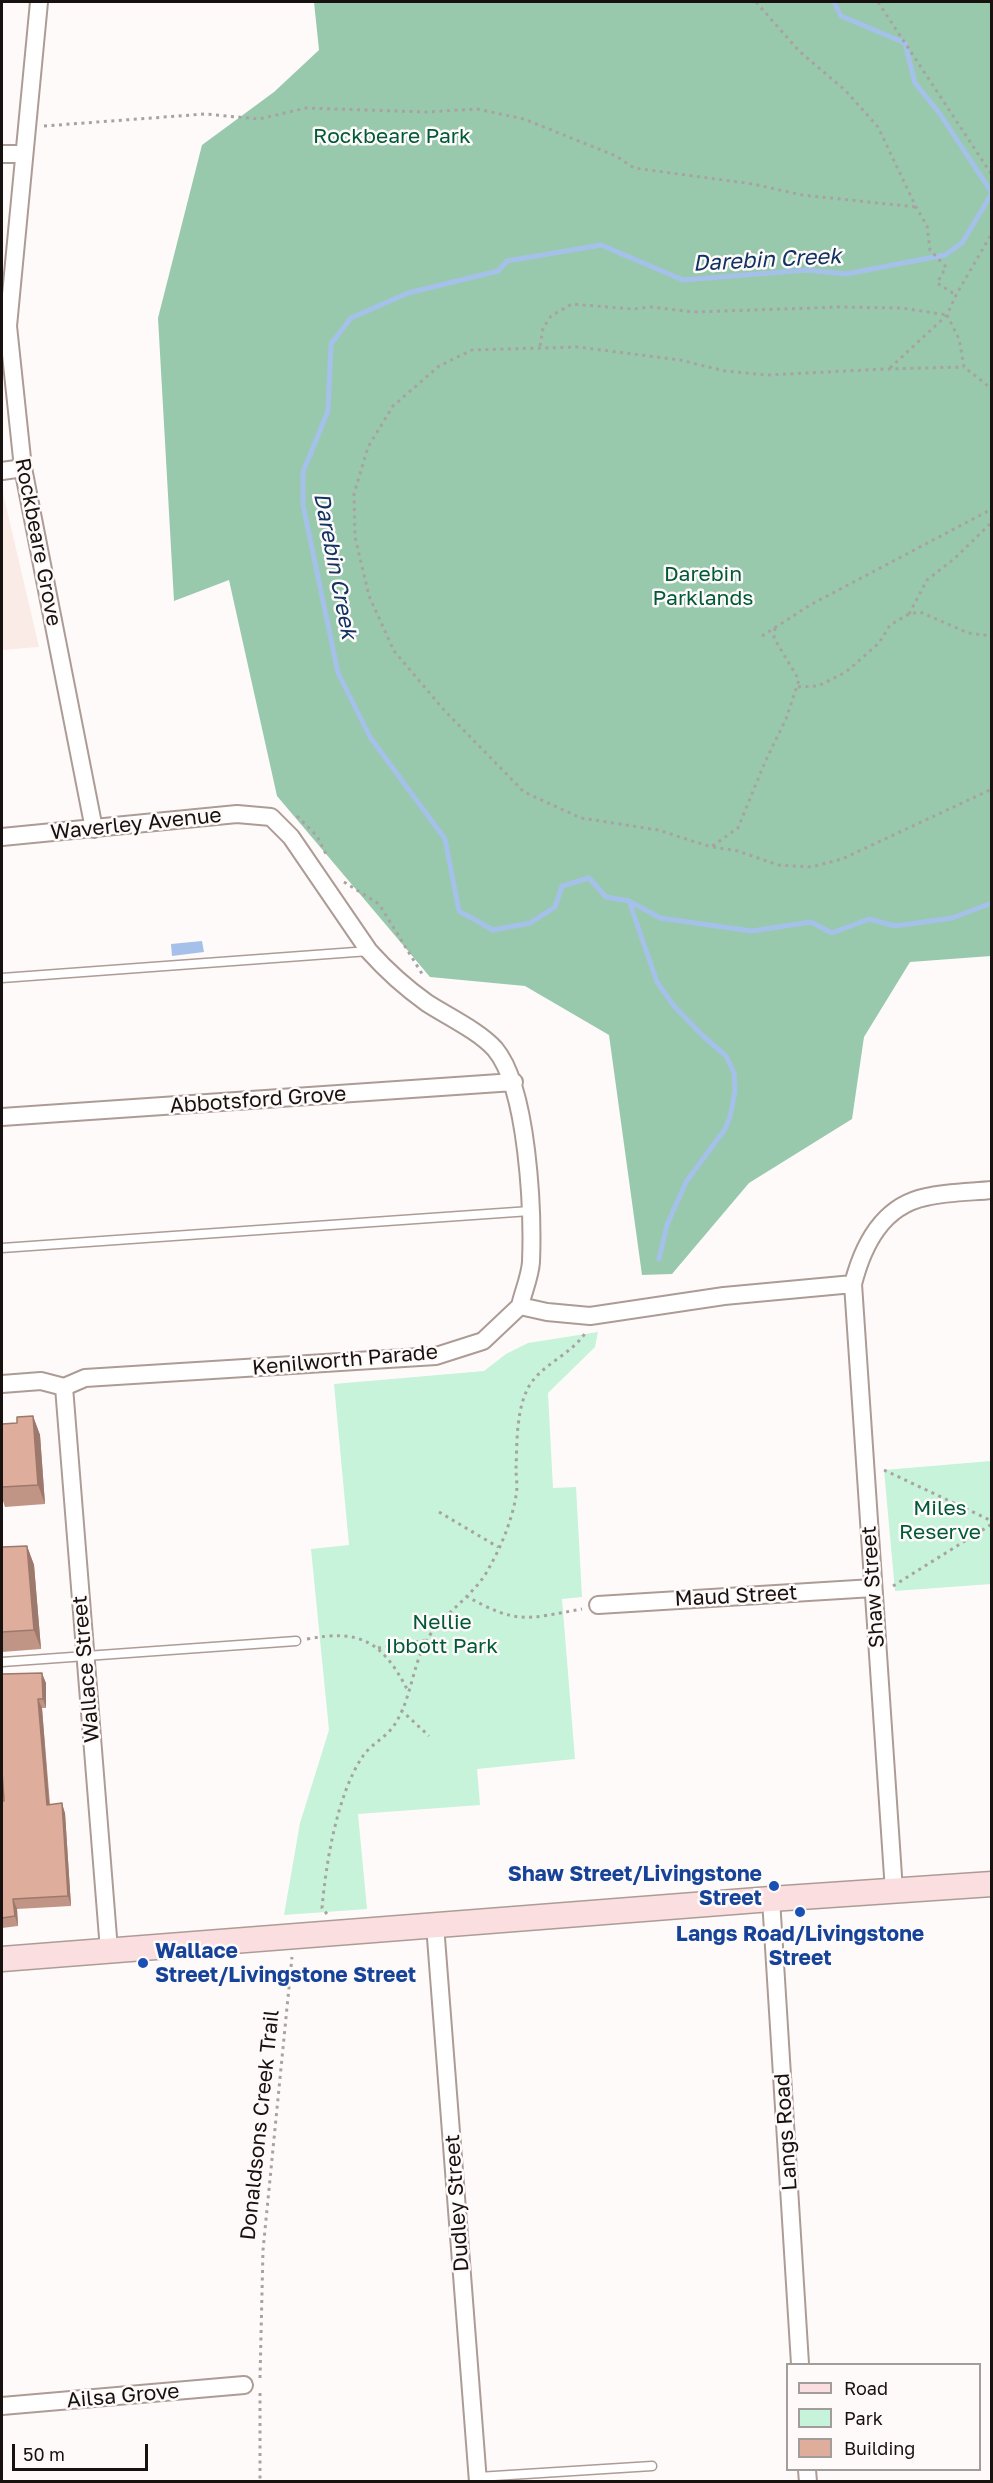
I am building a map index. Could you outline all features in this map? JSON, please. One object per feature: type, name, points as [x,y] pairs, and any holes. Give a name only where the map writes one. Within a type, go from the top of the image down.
[{"type":"main road","points":[[2,1959],[329,1932],[992,1884]]},
{"type":"street","name":"Rockbeare Grove","points":[[39,2],[8,318],[23,468],[94,829]]},
{"type":"street","points":[[2,154],[23,154]]},
{"type":"street","points":[[2,471],[23,468]]},
{"type":"street","name":"Waverley Avenue","points":[[2,837],[237,814],[271,817],[291,837],[369,951]]},
{"type":"street","points":[[369,951],[384,968],[424,1001],[495,1049],[514,1082],[521,1116],[530,1211],[531,1264],[520,1306],[547,1312],[590,1316],[724,1296],[853,1284],[858,1263],[871,1234],[892,1213],[925,1197],[992,1190]]},
{"type":"street","name":"Abbotsford Grove","points":[[2,1117],[514,1082]]},
{"type":"street","name":"Shaw Street","points":[[853,1284],[894,1891]]},
{"type":"street","name":"Kenilworth Parade","points":[[2,1384],[41,1381],[64,1387],[85,1378],[436,1356],[483,1341],[520,1306]]},
{"type":"street","name":"Wallace Street","points":[[64,1387],[109,1950]]},
{"type":"street","name":"Maud Street","points":[[598,1605],[873,1588]]},
{"type":"street","name":"Langs Road","points":[[771,1899],[800,2363]]},
{"type":"street","name":"Dudley Street","points":[[435,1925],[478,2479]]},
{"type":"street","name":"Ailsa Grove","points":[[2,2406],[244,2385]]},
{"type":"lane","points":[[2,978],[369,951]]},
{"type":"lane","points":[[2,1248],[530,1211]]},
{"type":"lane","points":[[2,1662],[296,1641]]},
{"type":"lane","points":[[478,2479],[652,2466]]},
{"type":"path","points":[[756,2],[799,51],[846,91],[878,127],[927,226],[930,250],[946,267],[937,283],[956,295]]},
{"type":"path","points":[[878,2],[992,175]]},
{"type":"path","points":[[25,128],[205,114],[259,119],[306,108],[427,112],[477,109],[524,119],[616,156],[633,168],[753,184],[802,195],[916,207]]},
{"type":"path","points":[[890,368],[947,315],[992,233]]},
{"type":"path","points":[[540,347],[543,328],[551,316],[572,304],[632,309],[651,307],[694,312],[829,307],[902,308],[947,315]]},
{"type":"path","points":[[947,315],[959,339],[964,367]]},
{"type":"path","points":[[992,389],[964,367],[890,368],[767,375],[725,371],[680,360],[578,347],[472,350],[439,366],[393,406],[369,447],[354,494],[355,537],[369,596],[394,651],[444,710],[524,792],[580,818],[658,830],[711,847],[738,851],[778,865],[811,867],[842,859],[992,789]]},
{"type":"path","points":[[762,636],[810,605],[992,509]]},
{"type":"path","points":[[909,614],[927,580],[954,559],[992,522]]},
{"type":"path","points":[[797,687],[818,686],[846,672],[879,643],[890,625],[909,614],[920,612],[968,633],[992,636]]},
{"type":"path","points":[[711,847],[738,828],[765,762],[786,719],[797,687],[799,680],[774,638],[775,628]]},
{"type":"path","points":[[293,812],[317,836],[328,859]]},
{"type":"path","points":[[339,875],[343,882],[379,904],[428,984]]},
{"type":"path","points":[[329,1932],[327,1914],[322,1908],[335,1825],[359,1763],[364,1754],[394,1725],[408,1691],[417,1659],[428,1639],[489,1569],[517,1494],[520,1417],[528,1388],[538,1375],[578,1345],[588,1329],[590,1316]]},
{"type":"path","points":[[884,1470],[992,1523]]},
{"type":"path","points":[[439,1512],[498,1547]]},
{"type":"path","points":[[893,1586],[992,1523]]},
{"type":"path","points":[[465,1595],[499,1613],[516,1618],[540,1618],[598,1605]]},
{"type":"path","points":[[296,1641],[349,1635],[372,1643],[399,1674],[408,1691]]},
{"type":"path","points":[[377,1648],[428,1639]]},
{"type":"path","points":[[401,1710],[429,1736]]},
{"type":"path","name":"Donaldsons Creek Trail","points":[[260,2481],[263,2250],[292,1954],[302,1954]]},
{"type":"shaded area","points":[[3,493],[39,647],[2,650]]},
{"type":"green space","points":[[314,2],[991,2],[991,956],[910,962],[864,1037],[852,1119],[749,1183],[672,1274],[642,1275],[609,1035],[525,986],[430,977],[277,796],[229,580],[174,601],[158,318],[202,145],[274,92],[319,50]]},
{"type":"green space","name":"Nellie Ibbott Park","points":[[598,1332],[595,1347],[548,1393],[553,1488],[576,1487],[582,1597],[562,1599],[575,1759],[477,1769],[480,1805],[358,1814],[367,1909],[284,1915],[300,1823],[329,1730],[311,1549],[349,1545],[334,1384],[484,1371],[506,1354],[528,1343]]},
{"type":"green space","name":"Miles Reserve","points":[[991,1461],[991,1584],[895,1591],[884,1470]]},
{"type":"water","points":[[202,941],[204,952],[172,956],[171,944]]},
{"type":"building","points":[[33,1416],[38,1485],[2,1487],[2,1424],[17,1423],[17,1417]]},
{"type":"building","points":[[27,1546],[34,1630],[2,1632],[2,1547]]},
{"type":"building","points":[[42,1673],[43,1699],[38,1699],[47,1805],[62,1803],[68,1896],[13,1899],[15,1916],[2,1918],[2,1801],[4,1801],[2,1674]]},
{"type":"waterway","name":"Darebin Creek","points":[[834,2],[841,16],[905,43],[915,83],[940,114],[992,193],[962,243],[945,255],[846,274],[806,270],[683,280],[601,245],[507,261],[498,271],[408,293],[351,318],[331,344],[328,411],[303,472],[303,505],[338,673],[370,737],[445,839],[459,911],[493,930],[530,923],[555,907],[562,886],[589,878],[606,897],[629,901],[660,918],[752,931],[811,922],[832,933],[869,919],[895,926],[952,918],[992,903]]},
{"type":"waterway","points":[[629,901],[657,982],[674,1006],[726,1056],[734,1073],[735,1091],[730,1117],[725,1129],[686,1182],[667,1225],[659,1259]]},
{"type":"place","name":"Shaw Street/Livingstone Street","points":[[774,1886]]},
{"type":"place","name":"Langs Road/Livingstone Street","points":[[800,1912]]},
{"type":"place","name":"Wallace Street/Livingstone Street","points":[[143,1963]]},
{"type":"park label","name":"Rockbeare Park","points":[[392,136]]},
{"type":"park label","name":"Darebin Parklands","points":[[703,586]]}]
